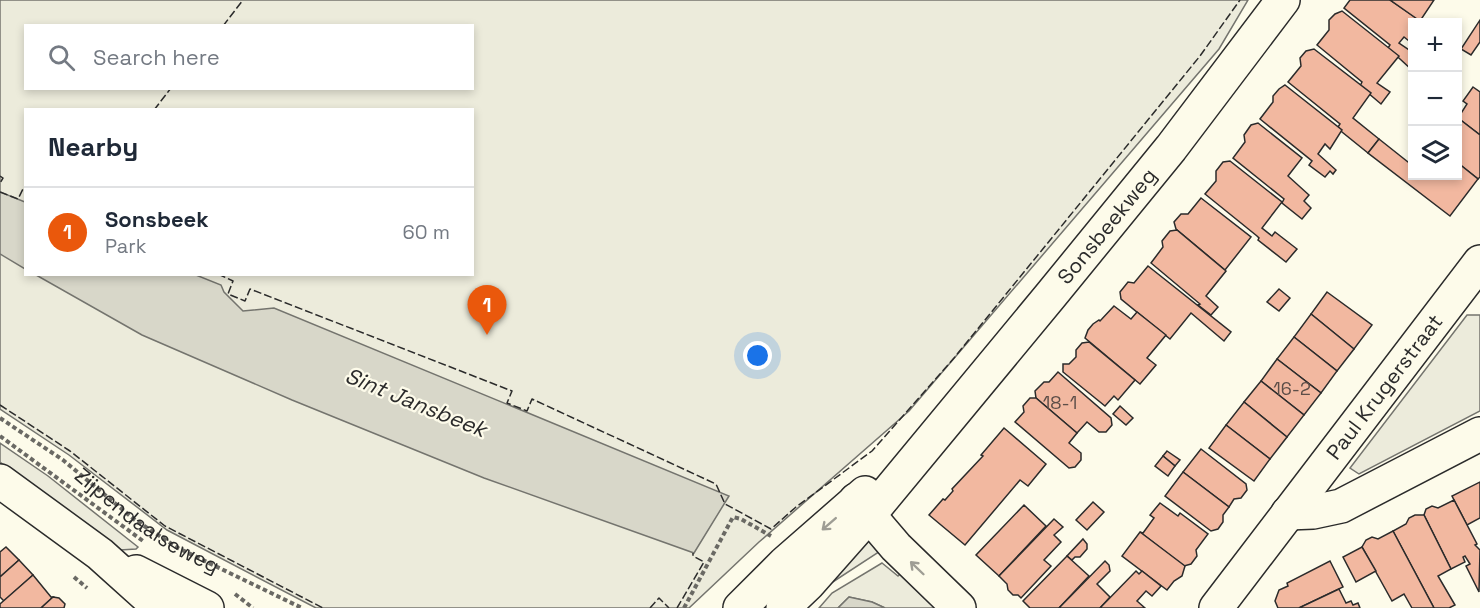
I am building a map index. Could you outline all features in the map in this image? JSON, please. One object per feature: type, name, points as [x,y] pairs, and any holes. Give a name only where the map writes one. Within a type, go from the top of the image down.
[{"type":"main road","name":"Sonsbeekweg","points":[[740,608],[785,563],[863,507],[924,448],[1171,148],[1283,0]]},
{"type":"main road","name":"Paul Krugerstraat","points":[[1216,608],[1479,266]]},
{"type":"main road","points":[[1288,513],[1313,512],[1341,506],[1480,434]]},
{"type":"main road","name":"Zijpendaalseweg","points":[[0,481],[100,554],[160,608]]},
{"type":"main road","name":"Sonsbeekweg","points":[[783,608],[808,584],[863,507]]},
{"type":"main road","points":[[863,507],[896,547],[960,608]]},
{"type":"main road","name":"Zijpendaalseweg","points":[[100,554],[218,599]]},
{"type":"path","name":"Zijpendaalseweg","points":[[0,418],[63,460],[135,520],[178,548],[302,608]]},
{"type":"path","name":"Zijpendaalseweg","points":[[0,436],[150,546]]},
{"type":"path","points":[[684,608],[734,517],[766,533]]},
{"type":"path","name":"Zijpendaalseweg","points":[[218,599],[253,608]]},
{"type":"shaded area","points":[[0,0],[1248,0],[1219,49],[909,411],[759,542],[689,608],[316,608],[167,530],[69,455],[0,409]]},
{"type":"shaded area","points":[[1467,315],[1480,315],[1480,411],[1359,474],[1350,468]]},
{"type":"shaded area","points":[[0,443],[48,476],[138,547],[120,550],[0,462]]},
{"type":"shaded area","points":[[869,533],[885,548],[822,589]]},
{"type":"shaded area","points":[[882,563],[898,576],[901,573],[937,608],[885,608],[872,602],[849,597],[838,608],[819,608],[832,593]]},
{"type":"water","points":[[0,192],[24,202],[24,268],[0,254]]},
{"type":"water","name":"Sint Jansbeek","points":[[38,276],[198,276],[221,285],[224,292],[243,311],[274,308],[729,496],[694,553],[484,478],[292,400],[142,335]]},
{"type":"water","points":[[849,597],[872,602],[885,608],[838,608]]},
{"type":"building","points":[[1350,0],[1390,0],[1416,18],[1408,18],[1408,40],[1404,37],[1399,43],[1408,49],[1408,66],[1388,48],[1390,45],[1344,8]]},
{"type":"building","points":[[1390,0],[1434,0],[1422,18],[1416,18]]},
{"type":"building","points":[[1342,11],[1399,56],[1377,83],[1390,92],[1381,104],[1360,86],[1362,82],[1317,45],[1329,30],[1329,20]]},
{"type":"building","points":[[1480,20],[1480,42],[1471,55],[1462,47]]},
{"type":"building","points":[[1314,49],[1371,93],[1353,118],[1379,139],[1368,153],[1342,132],[1338,127],[1340,124],[1288,82],[1301,66],[1300,58],[1306,51]]},
{"type":"building","points":[[1285,85],[1342,130],[1330,149],[1325,144],[1318,154],[1336,170],[1333,174],[1330,171],[1325,177],[1309,165],[1312,161],[1260,119],[1273,102],[1273,96]]},
{"type":"building","points":[[1473,87],[1480,92],[1480,135],[1462,121],[1462,112],[1467,104],[1463,101]]},
{"type":"building","points":[[1462,121],[1480,135],[1480,177],[1478,179],[1462,166]]},
{"type":"building","points":[[1258,123],[1302,158],[1288,176],[1309,195],[1304,201],[1311,208],[1302,219],[1282,203],[1284,199],[1233,158],[1245,142],[1244,135],[1251,125]]},
{"type":"building","points":[[1379,139],[1408,162],[1408,180],[1462,180],[1462,166],[1478,179],[1450,216],[1368,153]]},
{"type":"building","points":[[1230,161],[1282,202],[1262,228],[1272,236],[1275,232],[1297,249],[1286,262],[1205,194],[1216,181],[1216,171],[1223,162]]},
{"type":"building","points":[[1201,198],[1251,237],[1225,270],[1176,229],[1174,222],[1181,214],[1188,214]]},
{"type":"building","points":[[1177,230],[1226,271],[1206,296],[1218,307],[1211,315],[1151,263],[1163,247],[1162,241],[1170,231]]},
{"type":"building","points":[[1148,266],[1231,332],[1224,341],[1191,313],[1170,339],[1121,299],[1120,292],[1128,282],[1134,283]]},
{"type":"building","points":[[1279,289],[1290,298],[1279,311],[1267,302]]},
{"type":"building","points":[[1327,292],[1372,325],[1354,349],[1311,314]]},
{"type":"building","points":[[1114,306],[1131,319],[1137,312],[1166,335],[1147,358],[1156,365],[1140,384],[1085,338],[1093,324],[1100,321]]},
{"type":"building","points":[[1311,314],[1354,349],[1337,371],[1294,337]]},
{"type":"building","points":[[1294,337],[1337,371],[1321,393],[1277,359]]},
{"type":"building","points":[[1089,342],[1135,380],[1118,400],[1114,396],[1105,406],[1063,372],[1063,364],[1069,364],[1076,357],[1076,350],[1082,343]]},
{"type":"building","points":[[1277,359],[1321,393],[1304,415],[1261,381]]},
{"type":"building","points":[[1058,372],[1111,418],[1112,425],[1106,432],[1099,432],[1087,422],[1077,433],[1036,398],[1035,391],[1044,382],[1049,382]]},
{"type":"building","points":[[1261,381],[1304,415],[1287,437],[1244,402]]},
{"type":"building","points":[[1030,398],[1036,398],[1077,433],[1069,443],[1081,453],[1081,460],[1075,467],[1069,468],[1015,422],[1024,412],[1023,406]]},
{"type":"building","points":[[1244,402],[1287,437],[1270,459],[1226,425]]},
{"type":"building","points":[[1120,406],[1133,418],[1126,425],[1113,414]]},
{"type":"building","points":[[1226,425],[1270,459],[1254,481],[1209,448]]},
{"type":"building","points":[[1004,428],[1046,464],[1028,486],[1020,480],[965,545],[929,515],[953,491],[952,489],[983,456],[981,455]]},
{"type":"building","points":[[1201,449],[1246,484],[1247,490],[1241,498],[1234,499],[1229,507],[1183,472]]},
{"type":"building","points":[[1167,451],[1180,460],[1175,466],[1163,456]]},
{"type":"building","points":[[1163,456],[1175,466],[1168,476],[1155,466]]},
{"type":"building","points":[[1183,472],[1229,507],[1218,529],[1211,531],[1165,496]]},
{"type":"building","points":[[1480,482],[1480,518],[1467,525],[1452,496]]},
{"type":"building","points":[[1454,500],[1477,544],[1475,545],[1480,550],[1479,592],[1466,566],[1470,564],[1465,556],[1463,557],[1465,562],[1451,569],[1424,515],[1426,509],[1432,506],[1438,508]]},
{"type":"building","points":[[1093,502],[1104,512],[1087,530],[1076,520]]},
{"type":"building","points":[[1160,503],[1178,516],[1180,513],[1208,534],[1196,550],[1197,556],[1191,564],[1184,566],[1140,532],[1143,533],[1154,518],[1150,515]]},
{"type":"building","points":[[1024,505],[1046,526],[999,576],[976,555]]},
{"type":"building","points":[[1424,515],[1451,569],[1438,576],[1455,605],[1449,608],[1434,608],[1393,531],[1406,524],[1409,518]]},
{"type":"building","points":[[1054,519],[1063,527],[1054,535],[1061,542],[1044,560],[1051,566],[1021,598],[1013,595],[999,576]]},
{"type":"building","points":[[1393,531],[1434,608],[1412,608],[1404,594],[1392,601],[1362,547],[1366,540],[1372,537],[1378,539]]},
{"type":"building","points":[[1140,532],[1185,566],[1182,576],[1174,581],[1167,590],[1122,556]]},
{"type":"building","points":[[1083,539],[1087,544],[1087,549],[1080,557],[1072,560],[1067,556]]},
{"type":"building","points":[[6,547],[19,560],[0,577],[0,552]]},
{"type":"building","points":[[1362,547],[1376,571],[1356,582],[1343,557]]},
{"type":"building","points":[[1067,556],[1089,576],[1059,608],[1030,608],[1023,601]]},
{"type":"building","points":[[19,560],[33,575],[4,601],[0,597],[0,577]]},
{"type":"building","points":[[1105,561],[1110,571],[1097,584],[1110,597],[1100,608],[1059,608]]},
{"type":"building","points":[[1330,561],[1343,587],[1299,608],[1278,608],[1275,601],[1279,590],[1288,586],[1287,583]]},
{"type":"building","points":[[1136,571],[1139,574],[1142,571],[1161,586],[1152,596],[1146,591],[1137,601],[1145,608],[1100,608]]},
{"type":"building","points":[[33,575],[53,597],[41,608],[0,608],[0,604]]},
{"type":"building","points":[[1339,589],[1346,603],[1351,601],[1353,605],[1358,603],[1360,608],[1299,608]]},
{"type":"building","points":[[53,597],[59,598],[65,604],[64,608],[41,608]]},
{"type":"fence","points":[[225,24],[243,0]]},
{"type":"fence","points":[[222,276],[233,281],[228,294],[245,301],[250,289],[512,391],[507,403],[527,411],[532,399],[716,484],[725,504],[771,529],[796,507],[872,451],[954,358],[1200,56],[1240,0]]},
{"type":"fence","points":[[156,108],[169,90]]},
{"type":"fence","points":[[0,176],[3,178],[0,183]]},
{"type":"fence","points":[[0,192],[18,199],[24,187]]},
{"type":"fence","points":[[0,405],[70,451],[165,526],[323,608]]},
{"type":"fence","points":[[677,608],[704,562],[693,556],[693,553]]},
{"type":"fence","points":[[650,608],[659,598],[669,608]]},
{"type":"place","name":"Sonsbeek","points":[[487,335]]}]
